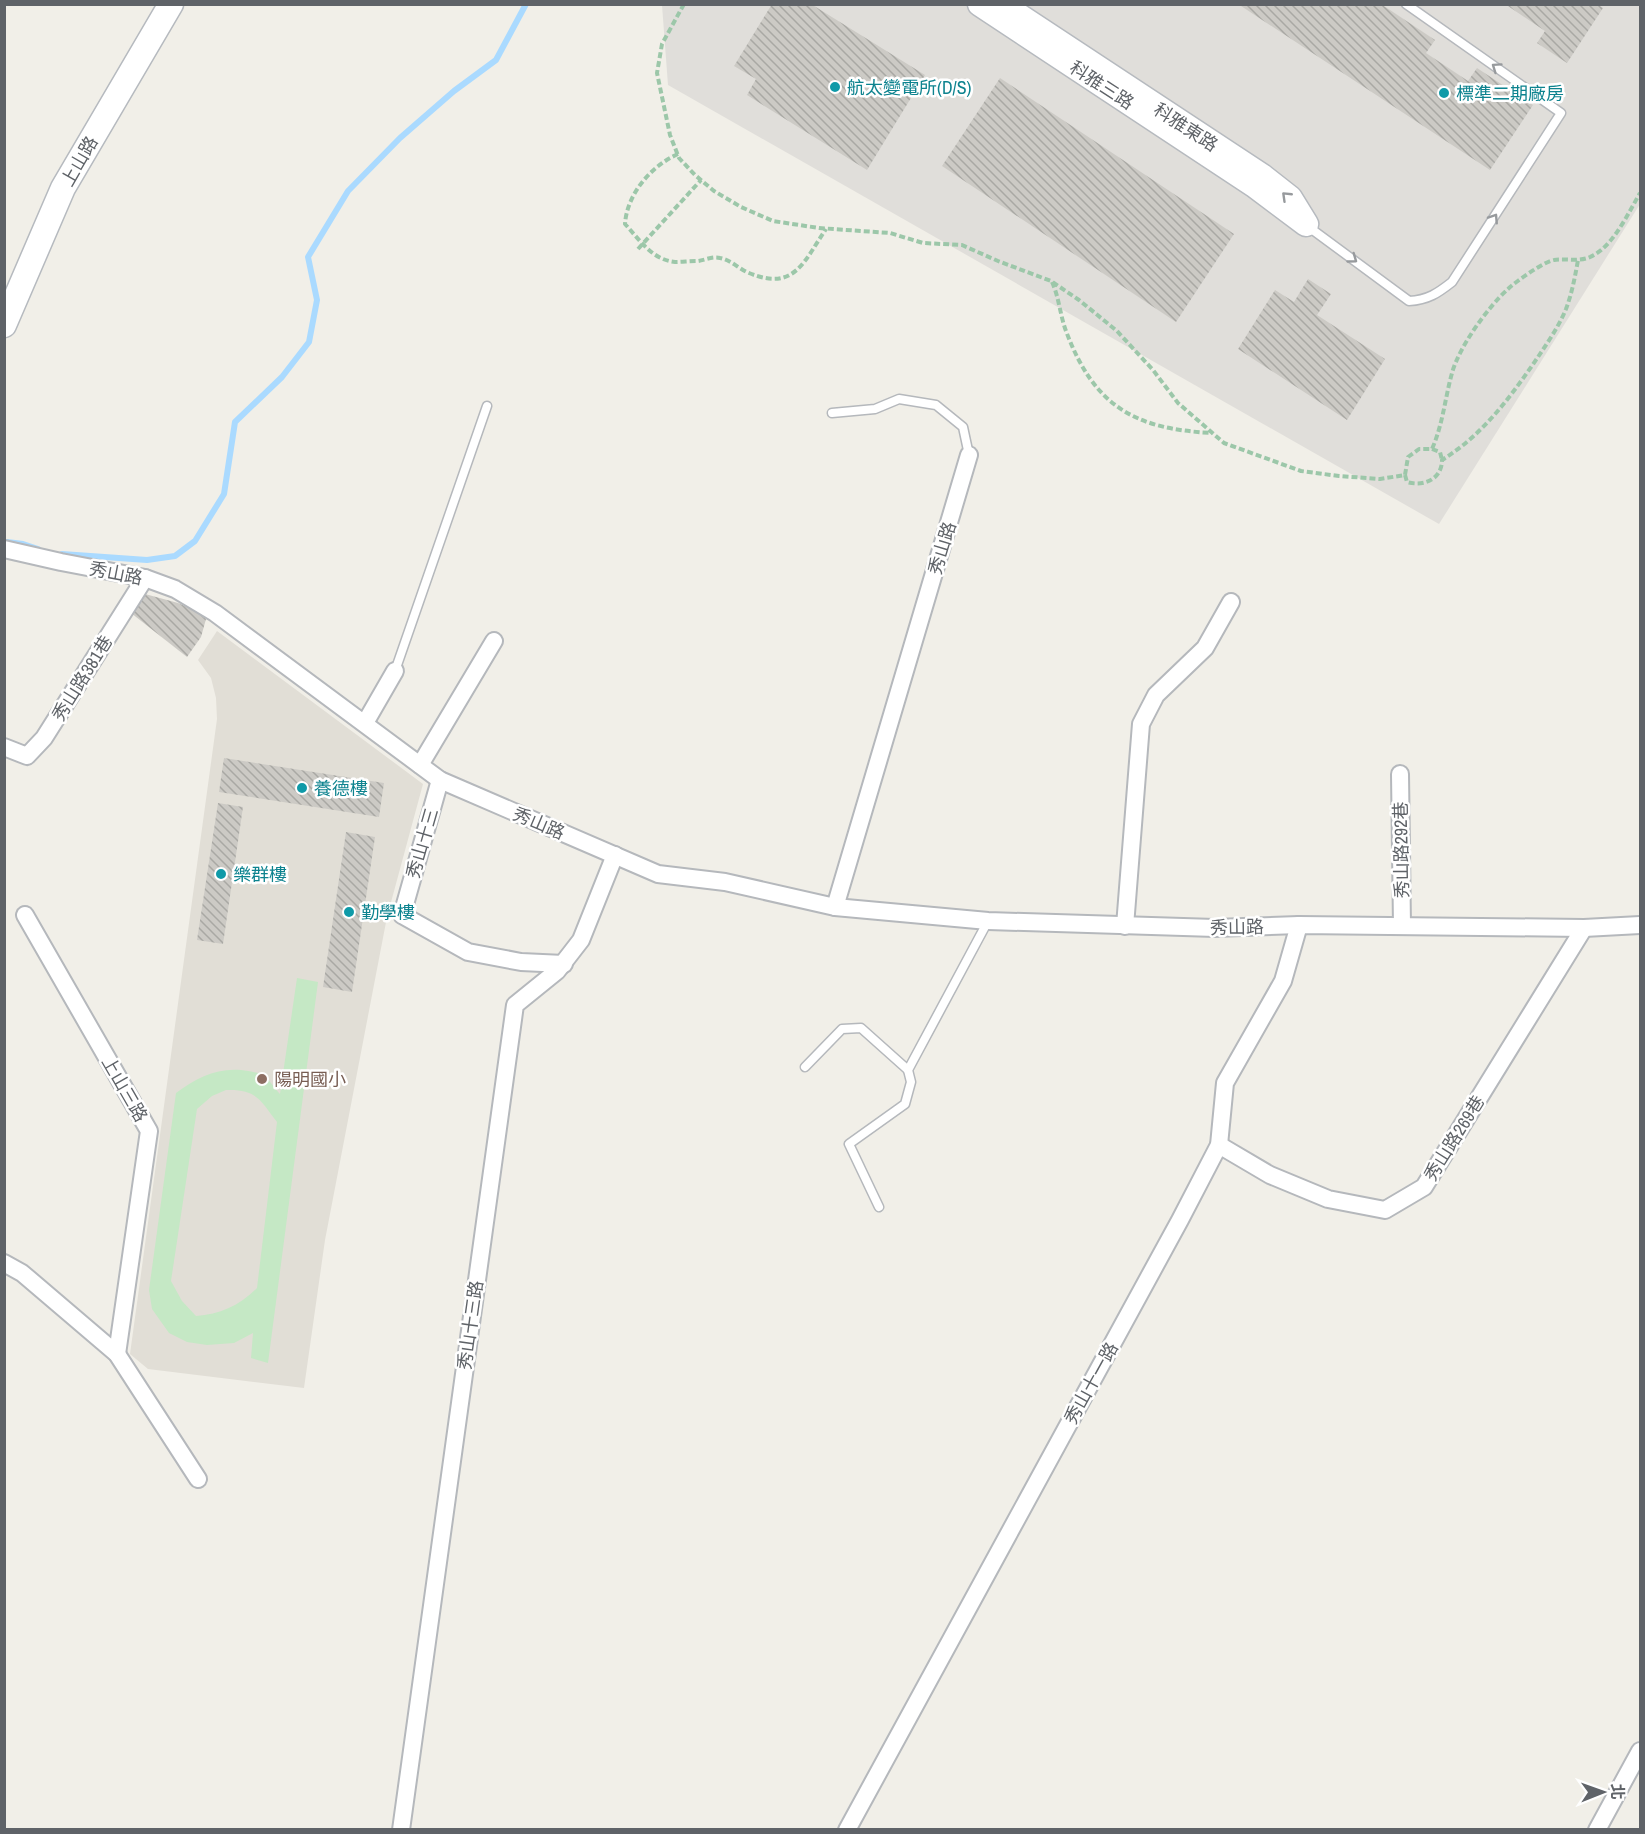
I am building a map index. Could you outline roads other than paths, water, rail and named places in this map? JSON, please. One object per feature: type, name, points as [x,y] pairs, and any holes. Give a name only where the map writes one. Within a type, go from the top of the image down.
[{"type":"street","name":"上山路","points":[[4,325],[63,188],[171,4]]},
{"type":"street","name":"科雅東路","points":[[999,8],[1262,176],[1290,198],[1306,224]]},
{"type":"street","name":"科雅三路","points":[[999,8],[1254,185],[1306,224]]},
{"type":"street","name":"秀山路","points":[[835,907],[969,455]]},
{"type":"street","name":"秀山路","points":[[4,549],[146,578],[175,589],[215,613],[440,780],[658,874],[725,882],[835,907],[988,921],[1215,928],[1299,925],[1584,928],[1641,925]]},
{"type":"street","name":"秀山路381巷","points":[[4,747],[27,756],[44,738],[146,578]]},
{"type":"street","points":[[1125,926],[1142,723],[1156,695],[1205,648],[1231,602]]},
{"type":"street","points":[[420,765],[494,641]]},
{"type":"street","points":[[365,723],[395,671]]},
{"type":"street","name":"秀山路292巷","points":[[1400,774],[1402,926]]},
{"type":"street","name":"秀山十三","points":[[440,780],[402,915],[468,952],[521,962],[564,964]]},
{"type":"street","name":"秀山十三路","points":[[401,1830],[515,1005],[557,971],[581,940],[615,855]]},
{"type":"street","name":"上山三路","points":[[24,915],[150,1131],[117,1354]]},
{"type":"street","name":"秀山十一路","points":[[847,1830],[1219,1145],[1225,1083],[1283,981],[1299,925]]},
{"type":"street","name":"秀山路269巷","points":[[1219,1145],[1270,1175],[1328,1199],[1385,1210],[1424,1187],[1584,928]]},
{"type":"street","points":[[4,1263],[22,1273],[117,1354],[198,1479]]},
{"type":"street","points":[[1597,1830],[1641,1751]]},
{"type":"lane","points":[[1306,224],[1409,301],[1421,301],[1435,295],[1452,282],[1561,113],[1406,4]]},
{"type":"lane","name":"秀山路","points":[[832,413],[875,409],[899,399],[936,405],[963,427],[969,455]]},
{"type":"lane","points":[[395,671],[487,406]]},
{"type":"lane","points":[[908,1070],[988,921]]},
{"type":"lane","points":[[805,1067],[843,1029],[861,1028],[908,1070],[911,1082],[906,1104],[849,1144],[879,1207]]},
{"type":"waterway","points":[[62,554],[147,560],[175,556],[195,541],[224,494],[235,422],[282,377],[309,342],[317,300],[308,257],[348,191],[400,138],[454,91],[496,60],[526,4]]},
{"type":"waterway","points":[[7,542],[38,549]]},
{"type":"place","name":"航太變電所(D/S)","points":[[835,87]]},
{"type":"place","name":"標準二期廠房","points":[[1444,93]]},
{"type":"place","name":"養德樓","points":[[302,788]]},
{"type":"place","name":"樂群樓","points":[[221,874]]},
{"type":"place","name":"勤學樓","points":[[349,912]]},
{"type":"place","name":"陽明國小","points":[[262,1079]]}]
